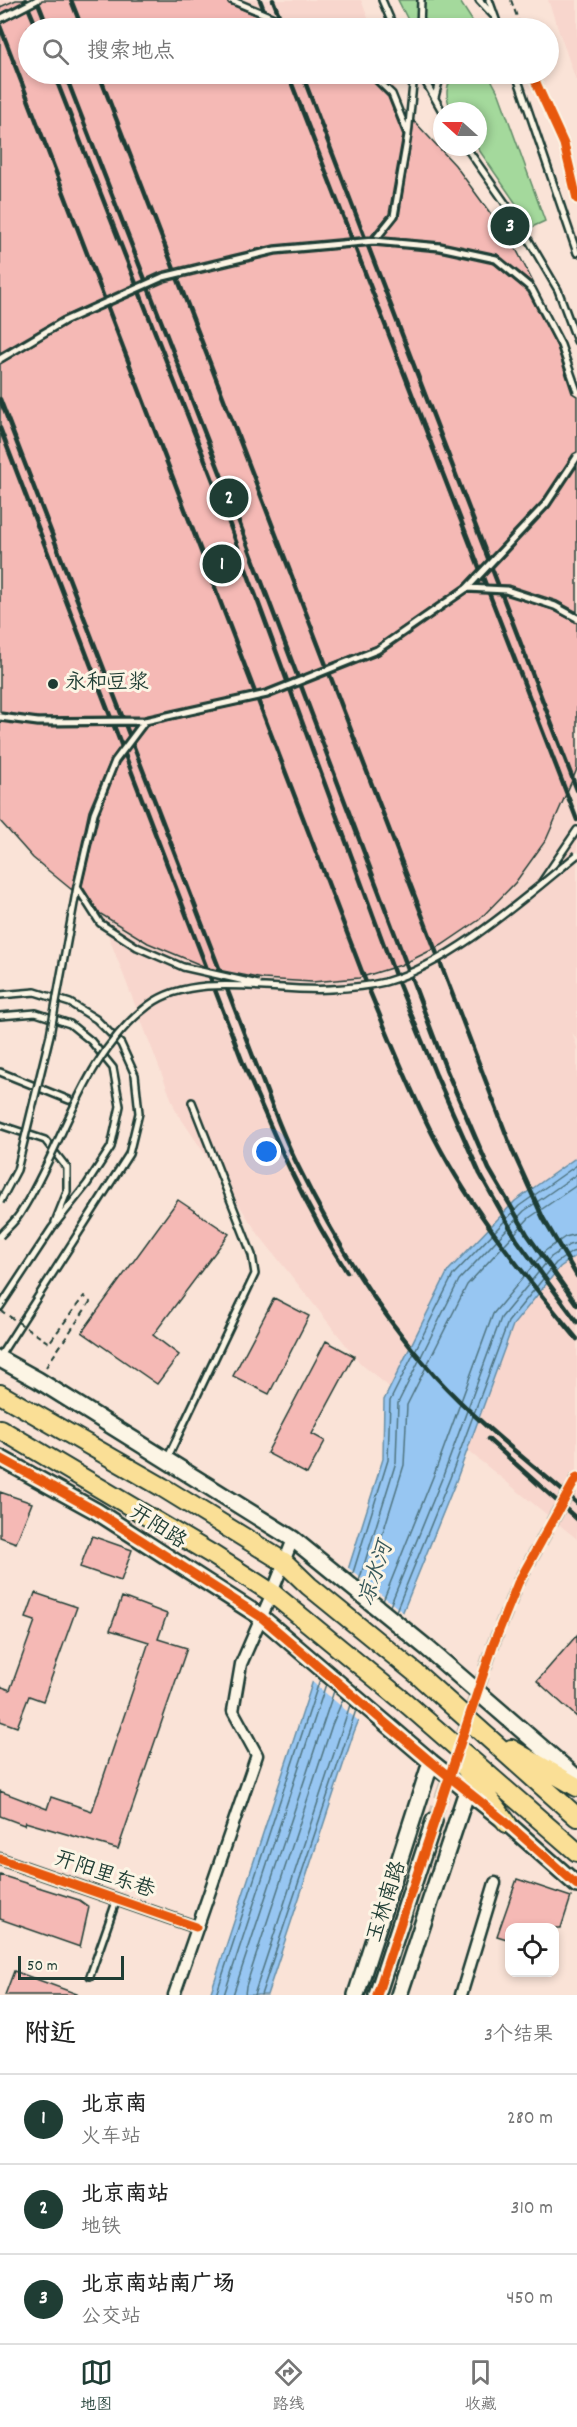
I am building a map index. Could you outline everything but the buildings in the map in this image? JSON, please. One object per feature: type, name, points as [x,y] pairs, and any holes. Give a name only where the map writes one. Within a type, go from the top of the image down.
[{"type":"main road","name":"开阳路","points":[[0,1394],[162,1487],[284,1562],[309,1586],[417,1674],[474,1727]]},
{"type":"main road","name":"开阳路","points":[[0,1429],[213,1555],[272,1593],[406,1703],[440,1734]]},
{"type":"main road","points":[[474,1727],[577,1787]]},
{"type":"main road","points":[[474,1727],[577,1817]]},
{"type":"main road","points":[[440,1734],[507,1823]]},
{"type":"main road","points":[[440,1734],[577,1852]]},
{"type":"street","points":[[0,1357],[293,1539],[427,1648],[577,1778]]},
{"type":"street","name":"开阳路","points":[[0,1458],[96,1511],[261,1617],[431,1762],[507,1823],[577,1885]]},
{"type":"street","points":[[174,1995],[256,1755],[233,1711],[241,1664],[293,1539]]},
{"type":"street","name":"玉林南路","points":[[356,1995],[431,1762]]},
{"type":"street","name":"玉林南路","points":[[399,1995],[467,1791]]},
{"type":"street","name":"玉林南路","points":[[377,1995],[434,1821]]},
{"type":"street","name":"开阳里东巷","points":[[0,1859],[196,1927]]},
{"type":"street","points":[[461,1995],[495,1883]]},
{"type":"lane","points":[[0,19],[37,0]]},
{"type":"lane","points":[[231,0],[274,18]]},
{"type":"lane","points":[[382,0],[390,18]]},
{"type":"lane","points":[[420,18],[421,0]]},
{"type":"lane","points":[[479,0],[494,16]]},
{"type":"lane","points":[[489,0],[494,16]]},
{"type":"lane","points":[[382,84],[392,94],[408,135]]},
{"type":"lane","points":[[374,241],[394,216],[408,135],[413,84]]},
{"type":"lane","points":[[427,84],[438,102]]},
{"type":"lane","points":[[435,97],[438,84]]},
{"type":"lane","points":[[519,84],[577,253]]},
{"type":"lane","points":[[472,156],[517,220],[558,290],[577,341]]},
{"type":"lane","points":[[0,359],[64,321],[163,277],[275,250],[374,241],[440,246],[496,259],[532,289],[561,345],[577,391]]},
{"type":"lane","points":[[0,717],[38,722],[145,721],[267,694],[377,650],[467,588],[546,504],[577,457]]},
{"type":"lane","points":[[467,588],[506,590],[555,606],[577,618]]},
{"type":"lane","points":[[0,1202],[17,1170],[50,1035],[77,887],[94,813],[115,761],[145,721]]},
{"type":"lane","points":[[541,885],[577,830]]},
{"type":"lane","points":[[0,1236],[20,1214],[98,1062],[124,1028],[150,1004],[185,989],[230,985],[330,990],[385,981],[438,959],[486,927],[577,855]]},
{"type":"lane","points":[[77,887],[100,923],[137,947],[183,967],[272,987]]},
{"type":"lane","points":[[0,995],[35,992],[69,1003],[96,1019],[122,1044],[135,1075],[139,1113],[129,1154],[0,1357]]},
{"type":"lane","points":[[0,1016],[36,1013],[70,1024],[91,1041],[113,1068],[120,1106],[111,1147],[87,1185],[52,1228],[0,1309]]},
{"type":"lane","points":[[0,1072],[69,1100]]},
{"type":"lane","points":[[166,1461],[255,1274],[252,1255],[192,1102]]},
{"type":"lane","points":[[0,1125],[45,1140],[67,1168],[67,1192],[52,1228]]},
{"type":"lane","points":[[90,1976],[117,1899]]},
{"type":"path","points":[[505,0],[511,18]]},
{"type":"path","points":[[511,0],[517,18]]},
{"type":"path","points":[[537,84],[564,144]]},
{"type":"path","points":[[542,84],[567,155]]},
{"type":"path","points":[[0,1309],[50,1344],[84,1296],[90,1302],[38,1380]]},
{"type":"shaded area","points":[[0,0],[361,0],[368,18],[18,18],[18,84],[393,84],[577,559],[577,1040],[572,1032],[577,1047],[577,1539],[361,1364],[259,1235],[176,1111],[0,655]]},
{"type":"shaded area","points":[[548,0],[577,0],[577,83],[559,31],[559,18],[554,18]]},
{"type":"green space","points":[[398,0],[459,0],[471,18],[407,18]]},
{"type":"green space","points":[[449,84],[494,84],[545,221],[532,227],[483,156],[487,156],[487,102],[448,102]]},
{"type":"water","name":"凉水河","points":[[577,1157],[577,1255],[560,1267],[513,1325],[456,1481],[354,1732],[267,1995],[210,1995],[383,1459],[384,1400],[448,1271],[515,1201]]},
{"type":"pier","points":[[346,1566],[405,1614],[361,1723],[310,1680]]},
{"type":"tunnel","points":[[434,1821],[493,1645],[518,1583],[577,1477]]},
{"type":"railway","points":[[25,0],[33,18]]},
{"type":"railway","points":[[37,0],[44,18]]},
{"type":"railway","points":[[71,0],[78,18]]},
{"type":"railway","points":[[260,0],[267,18]]},
{"type":"railway","points":[[273,0],[280,18]]},
{"type":"railway","points":[[0,26],[18,73]]},
{"type":"railway","points":[[22,84],[367,985],[408,1082],[435,1139],[483,1218],[577,1339]]},
{"type":"railway","points":[[58,84],[221,501],[395,975],[436,1075],[480,1174],[517,1240],[577,1322]]},
{"type":"railway","points":[[69,84],[230,498],[446,1069],[489,1169],[527,1234],[577,1305]]},
{"type":"railway","points":[[103,84],[513,1152],[543,1218],[577,1276]]},
{"type":"railway","points":[[292,84],[577,820]]},
{"type":"railway","points":[[306,84],[577,790]]},
{"type":"railway","points":[[0,399],[274,1112],[311,1192],[342,1248],[376,1301],[435,1376],[486,1426],[577,1503]]},
{"type":"railway","points":[[0,428],[243,1063],[303,1196],[347,1272]]},
{"type":"railway","points":[[488,1439],[577,1519]]},
{"type":"cycle path","points":[[537,84],[564,144],[577,199]]},
{"type":"cycle path","points":[[0,1458],[96,1511],[261,1617],[431,1762],[507,1823],[577,1885]]},
{"type":"cycle path","points":[[377,1995],[493,1645],[518,1583],[577,1477]]},
{"type":"cycle path","points":[[0,1859],[196,1927]]},
{"type":"place","name":"北京南站南广场","points":[[510,226]]},
{"type":"place","name":"北京南站","points":[[229,498]]},
{"type":"place","name":"北京南","points":[[222,564]]},
{"type":"place","name":"永和豆浆","points":[[53,684]]}]
